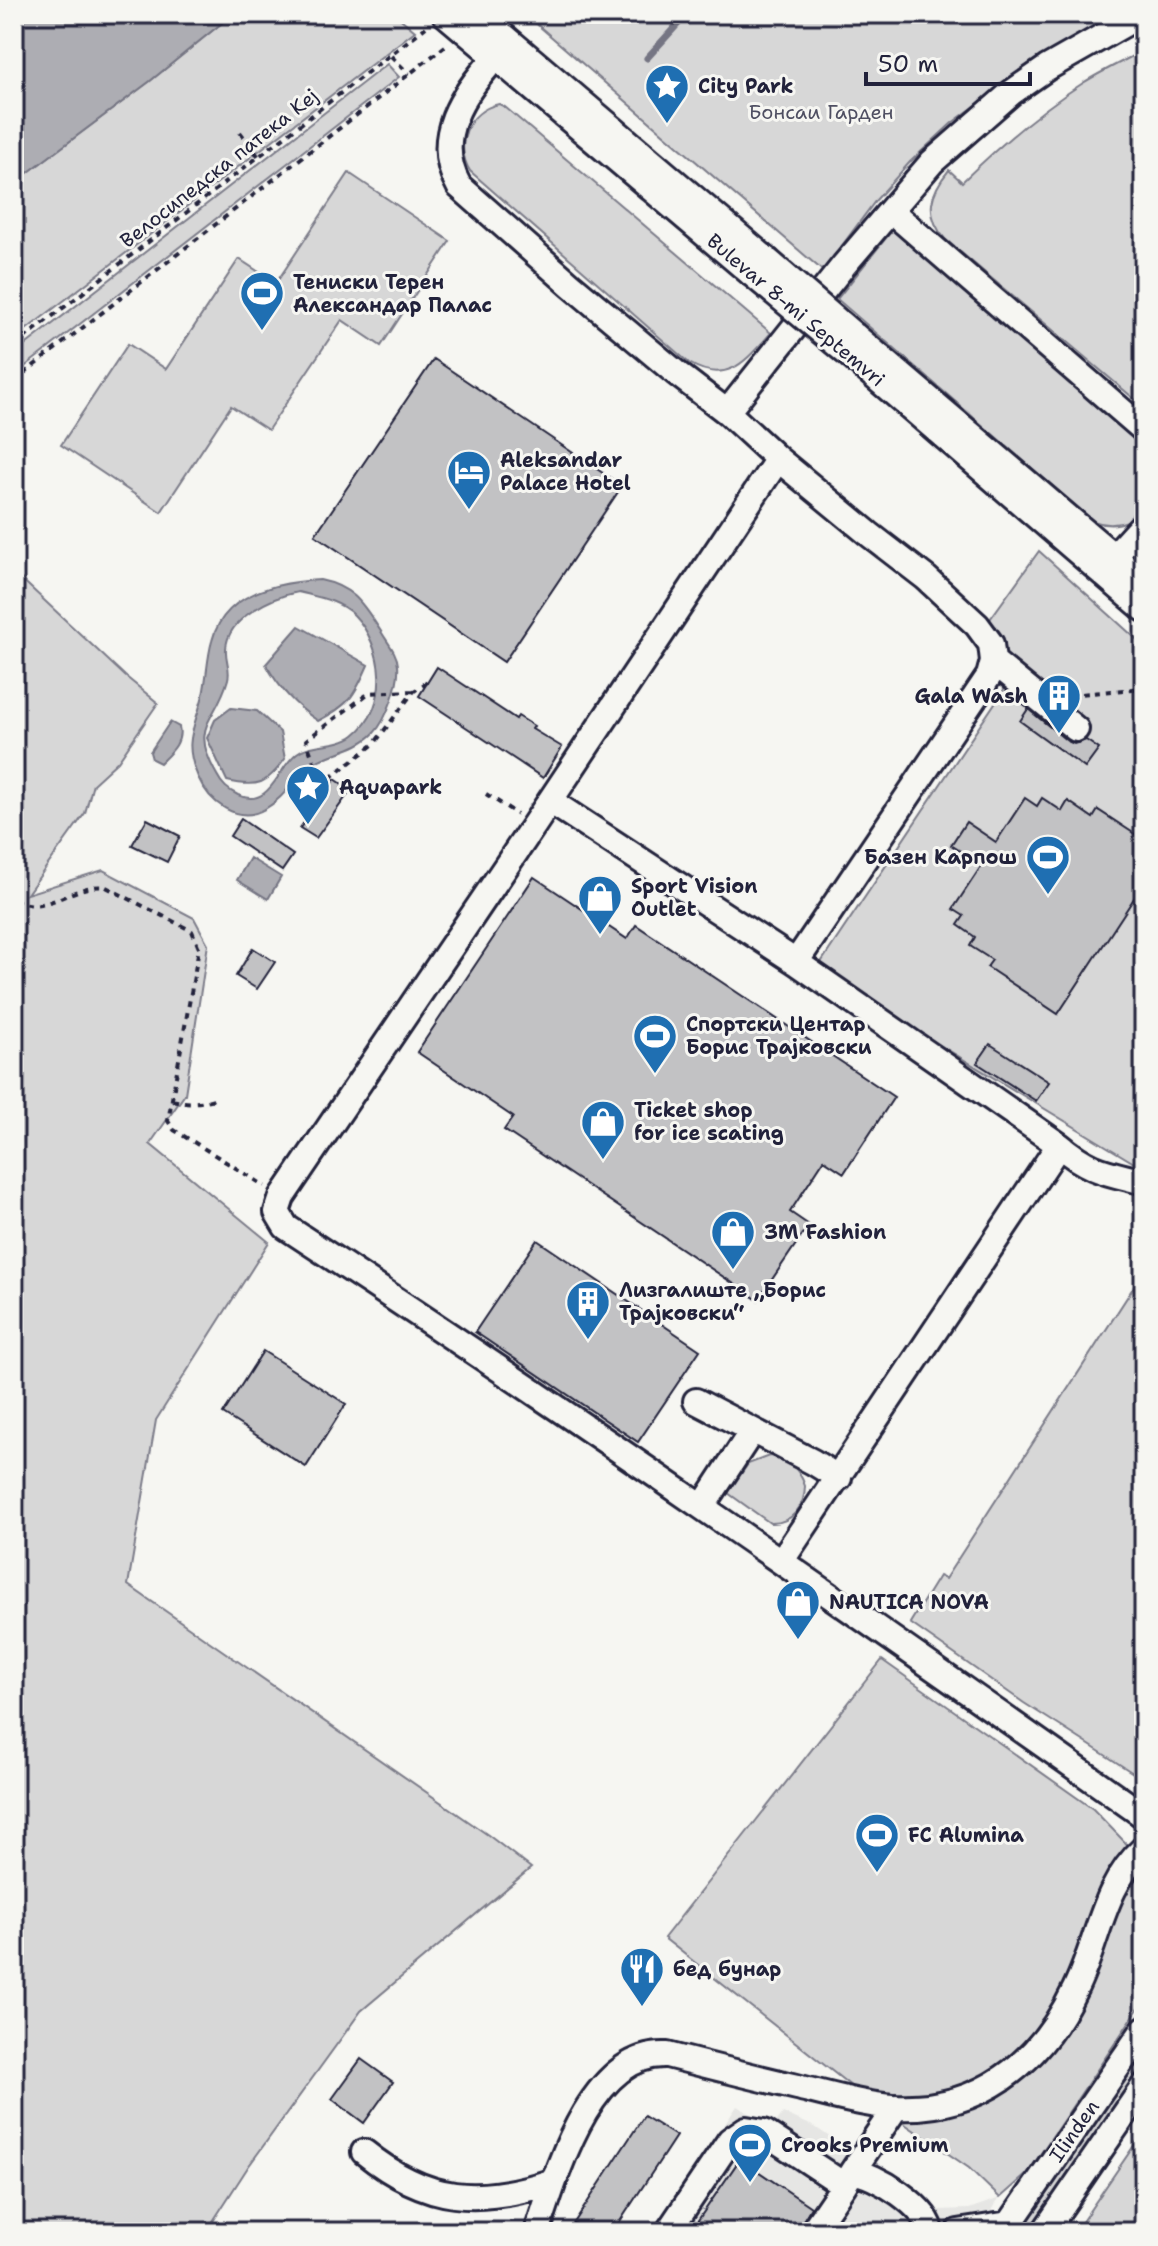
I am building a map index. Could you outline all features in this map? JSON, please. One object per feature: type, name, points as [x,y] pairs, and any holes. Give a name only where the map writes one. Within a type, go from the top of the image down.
[{"type":"street","points":[[727,412],[932,162],[1011,93],[1059,61],[1142,14]]},
{"type":"street","name":"Bulevar 8-mi Septemvri","points":[[439,18],[468,26],[760,267],[1144,609]]},
{"type":"street","name":"Bulevar 8-mi Septemvri","points":[[468,26],[496,57],[760,267]]},
{"type":"street","points":[[496,57],[481,73],[450,128],[447,156],[459,186],[571,285],[727,412],[778,459],[926,578],[977,625],[991,644],[993,661],[989,676],[796,962]]},
{"type":"street","points":[[891,211],[1144,430]]},
{"type":"street","name":"Bulevar 8-mi Septemvri","points":[[850,344],[1144,582]]},
{"type":"street","points":[[778,459],[282,1197],[277,1212],[286,1227],[501,1368],[782,1560],[1144,1816]]},
{"type":"street","points":[[1114,556],[1144,523]]},
{"type":"street","points":[[993,661],[1076,729]]},
{"type":"street","points":[[550,801],[796,962],[1080,1162],[1098,1171],[1144,1182]]},
{"type":"street","points":[[782,1560],[1059,1145]]},
{"type":"street","points":[[696,1401],[839,1478]]},
{"type":"street","points":[[703,1506],[752,1431]]},
{"type":"street","points":[[537,2232],[554,2181],[596,2096],[619,2070],[648,2057],[667,2055],[855,2101],[896,2107],[943,2104],[967,2097],[1003,2079],[1035,2051],[1074,1992],[1085,1969],[1105,1905],[1125,1868],[1144,1848]]},
{"type":"street","name":"Ilinden","points":[[1007,2228],[1144,2029]]},
{"type":"street","name":"Ilinden","points":[[1044,2232],[1144,2086]]},
{"type":"street","points":[[817,2230],[896,2107]]},
{"type":"street","points":[[668,2232],[730,2140],[746,2129],[764,2132],[848,2179],[871,2176],[923,2211],[931,2223],[931,2232]]},
{"type":"street","points":[[364,2152],[408,2183],[441,2194],[484,2195],[554,2181]]},
{"type":"street","points":[[958,2232],[1007,2228]]},
{"type":"path","name":"Велосипедска патека Кеј","points":[[14,346],[439,18]]},
{"type":"path","points":[[14,381],[468,26]]},
{"type":"path","points":[[391,55],[409,74]]},
{"type":"path","points":[[240,132],[259,157]]},
{"type":"path","points":[[414,691],[369,693],[306,740],[322,784],[374,744],[414,691],[429,681]]},
{"type":"path","points":[[1040,698],[1144,688]]},
{"type":"path","points":[[486,794],[534,825]]},
{"type":"path","points":[[14,899],[37,906],[92,887],[106,887],[192,931],[199,948],[168,1121],[174,1130],[282,1197]]},
{"type":"path","points":[[172,1100],[203,1103],[218,1098]]},
{"type":"shaded area","points":[[14,14],[233,14],[149,82],[14,183]]},
{"type":"shaded area","points":[[320,580],[342,587],[364,606],[396,656],[398,673],[387,711],[366,740],[312,764],[265,809],[255,813],[234,812],[209,795],[198,777],[191,754],[190,744],[203,695],[212,641],[218,625],[240,601],[271,588]],"holes":[[[298,592],[328,600],[354,615],[372,643],[377,659],[378,692],[366,723],[354,735],[297,753],[266,792],[249,798],[238,795],[219,779],[205,745],[207,724],[228,679],[226,653],[228,638],[234,628],[264,604]]]},
{"type":"shaded area","points":[[299,626],[368,665],[349,699],[318,721],[289,696],[266,664]]},
{"type":"shaded area","points":[[231,708],[257,711],[280,732],[285,759],[273,774],[261,782],[247,784],[227,781],[207,738],[215,720]]},
{"type":"shaded area","points":[[170,722],[179,727],[179,738],[160,763],[152,759],[150,752]]},
{"type":"shaded area","points":[[250,858],[281,877],[268,899],[237,880]]},
{"type":"shaded area","points":[[737,2106],[772,2128],[783,2113],[815,2127],[937,2210],[969,2209],[1000,2198],[977,2232],[653,2232]]},
{"type":"green space","points":[[233,14],[395,14],[415,31],[14,339],[14,183],[149,82]]},
{"type":"green space","name":"Бонсаи Гарден","points":[[525,14],[1119,14],[1044,55],[952,123],[910,162],[876,200],[823,271]]},
{"type":"green space","points":[[1144,50],[1144,407],[945,239],[934,221],[932,204],[937,187],[949,170],[962,182],[1051,105],[1090,79]]},
{"type":"green space","points":[[387,64],[399,77],[14,375],[14,354]]},
{"type":"green space","points":[[499,104],[771,333],[744,360],[725,371],[715,372],[689,363],[470,171],[463,151],[466,130],[479,114]]},
{"type":"green space","name":"Тениски Терен Александар Палас","points":[[349,173],[450,241],[381,346],[342,320],[268,430],[231,406],[161,512],[61,445],[128,344],[166,369],[239,259],[276,283]]},
{"type":"green space","points":[[894,228],[1139,441],[1144,448],[1144,510],[1120,523],[1093,521],[837,299]]},
{"type":"green space","points":[[1039,551],[1144,646],[1144,1169],[816,970],[1011,679],[1004,643],[988,622]]},
{"type":"green space","points":[[14,572],[158,703],[118,761],[93,784],[85,813],[27,894],[103,870],[194,918],[208,944],[185,1094],[150,1144],[269,1242],[156,1420],[128,1585],[531,1868],[361,2011],[248,2167],[206,2232],[14,2232]]},
{"type":"green space","points":[[1144,1271],[1144,1780],[1024,1703],[910,1623],[939,1576],[945,1579]]},
{"type":"green space","points":[[769,1456],[792,1465],[805,1486],[800,1507],[791,1517],[778,1523],[770,1523],[728,1493],[748,1464]]},
{"type":"green space","name":"FC Alumina","points":[[882,1660],[1093,1809],[1144,1862],[1144,2000],[1027,2174],[1000,2198],[969,2168],[861,2094],[664,1938]]},
{"type":"green space","points":[[1144,2050],[1129,2085],[1095,2139],[1031,2232],[1020,2232]]},
{"type":"green space","points":[[1144,2131],[1144,2232],[1075,2232]]},
{"type":"building","name":"Aleksandar Palace Hotel","points":[[434,359],[622,486],[504,662],[315,535]]},
{"type":"building","points":[[437,667],[516,719],[518,716],[534,726],[532,729],[562,747],[543,778],[419,696]]},
{"type":"building","name":"Gala Wash","points":[[1028,709],[1067,741],[1074,744],[1086,740],[1099,749],[1085,768],[1020,721]]},
{"type":"building","points":[[335,779],[351,790],[316,838],[300,828]]},
{"type":"building","name":"Базен Карпош","points":[[1025,798],[1037,806],[1042,798],[1062,811],[1068,801],[1093,818],[1098,810],[1144,840],[1144,883],[1058,1014],[987,967],[992,960],[970,946],[975,937],[958,925],[964,916],[953,909],[982,865],[951,845],[966,822],[996,842]]},
{"type":"building","points":[[147,819],[180,836],[167,862],[132,845]]},
{"type":"building","points":[[241,819],[293,855],[282,871],[230,836]]},
{"type":"building","name":"Спортски Центар Борис Трајковски","points":[[534,877],[627,939],[636,925],[894,1097],[844,1173],[824,1160],[790,1212],[809,1225],[758,1300],[504,1130],[513,1117],[417,1052]]},
{"type":"building","points":[[253,948],[275,962],[257,989],[236,976]]},
{"type":"building","points":[[990,1044],[1049,1082],[1036,1101],[977,1063]]},
{"type":"building","name":"Лизгалиште „Борис Трајковски“","points":[[537,1240],[700,1350],[638,1442],[475,1332]]},
{"type":"building","points":[[263,1351],[346,1404],[306,1467],[223,1414]]},
{"type":"building","points":[[361,2059],[393,2082],[364,2123],[332,2099]]},
{"type":"building","points":[[644,2116],[676,2136],[613,2232],[568,2232]]},
{"type":"building","name":"Crooks Premium","points":[[740,2159],[811,2207],[797,2232],[690,2232]]},
{"type":"waterway","points":[[647,58],[687,14]]},
{"type":"place","name":"City Park","points":[[667,125]]},
{"type":"place","name":"Тениски Терен Александар Палас","points":[[262,332]]},
{"type":"place","name":"Aleksandar Palace Hotel","points":[[469,511]]},
{"type":"place","name":"Gala Wash","points":[[1059,735]]},
{"type":"place","name":"Aquapark","points":[[308,826]]},
{"type":"place","name":"Базен Карпош","points":[[1048,896]]},
{"type":"place","name":"Sport Vision Outlet","points":[[600,936]]},
{"type":"place","name":"Спортски Центар Борис Трајковски","points":[[655,1075]]},
{"type":"place","name":"Ticket shop for ice scating","points":[[603,1161]]},
{"type":"place","name":"3M Fashion","points":[[733,1271]]},
{"type":"place","name":"Лизгалиште „Борис Трајковски“","points":[[588,1341]]},
{"type":"place","name":"NAUTICA NOVA","points":[[798,1641]]},
{"type":"place","name":"FC Alumina","points":[[877,1874]]},
{"type":"place","name":"бед бунар","points":[[642,2008]]},
{"type":"place","name":"Crooks Premium","points":[[750,2184]]}]
